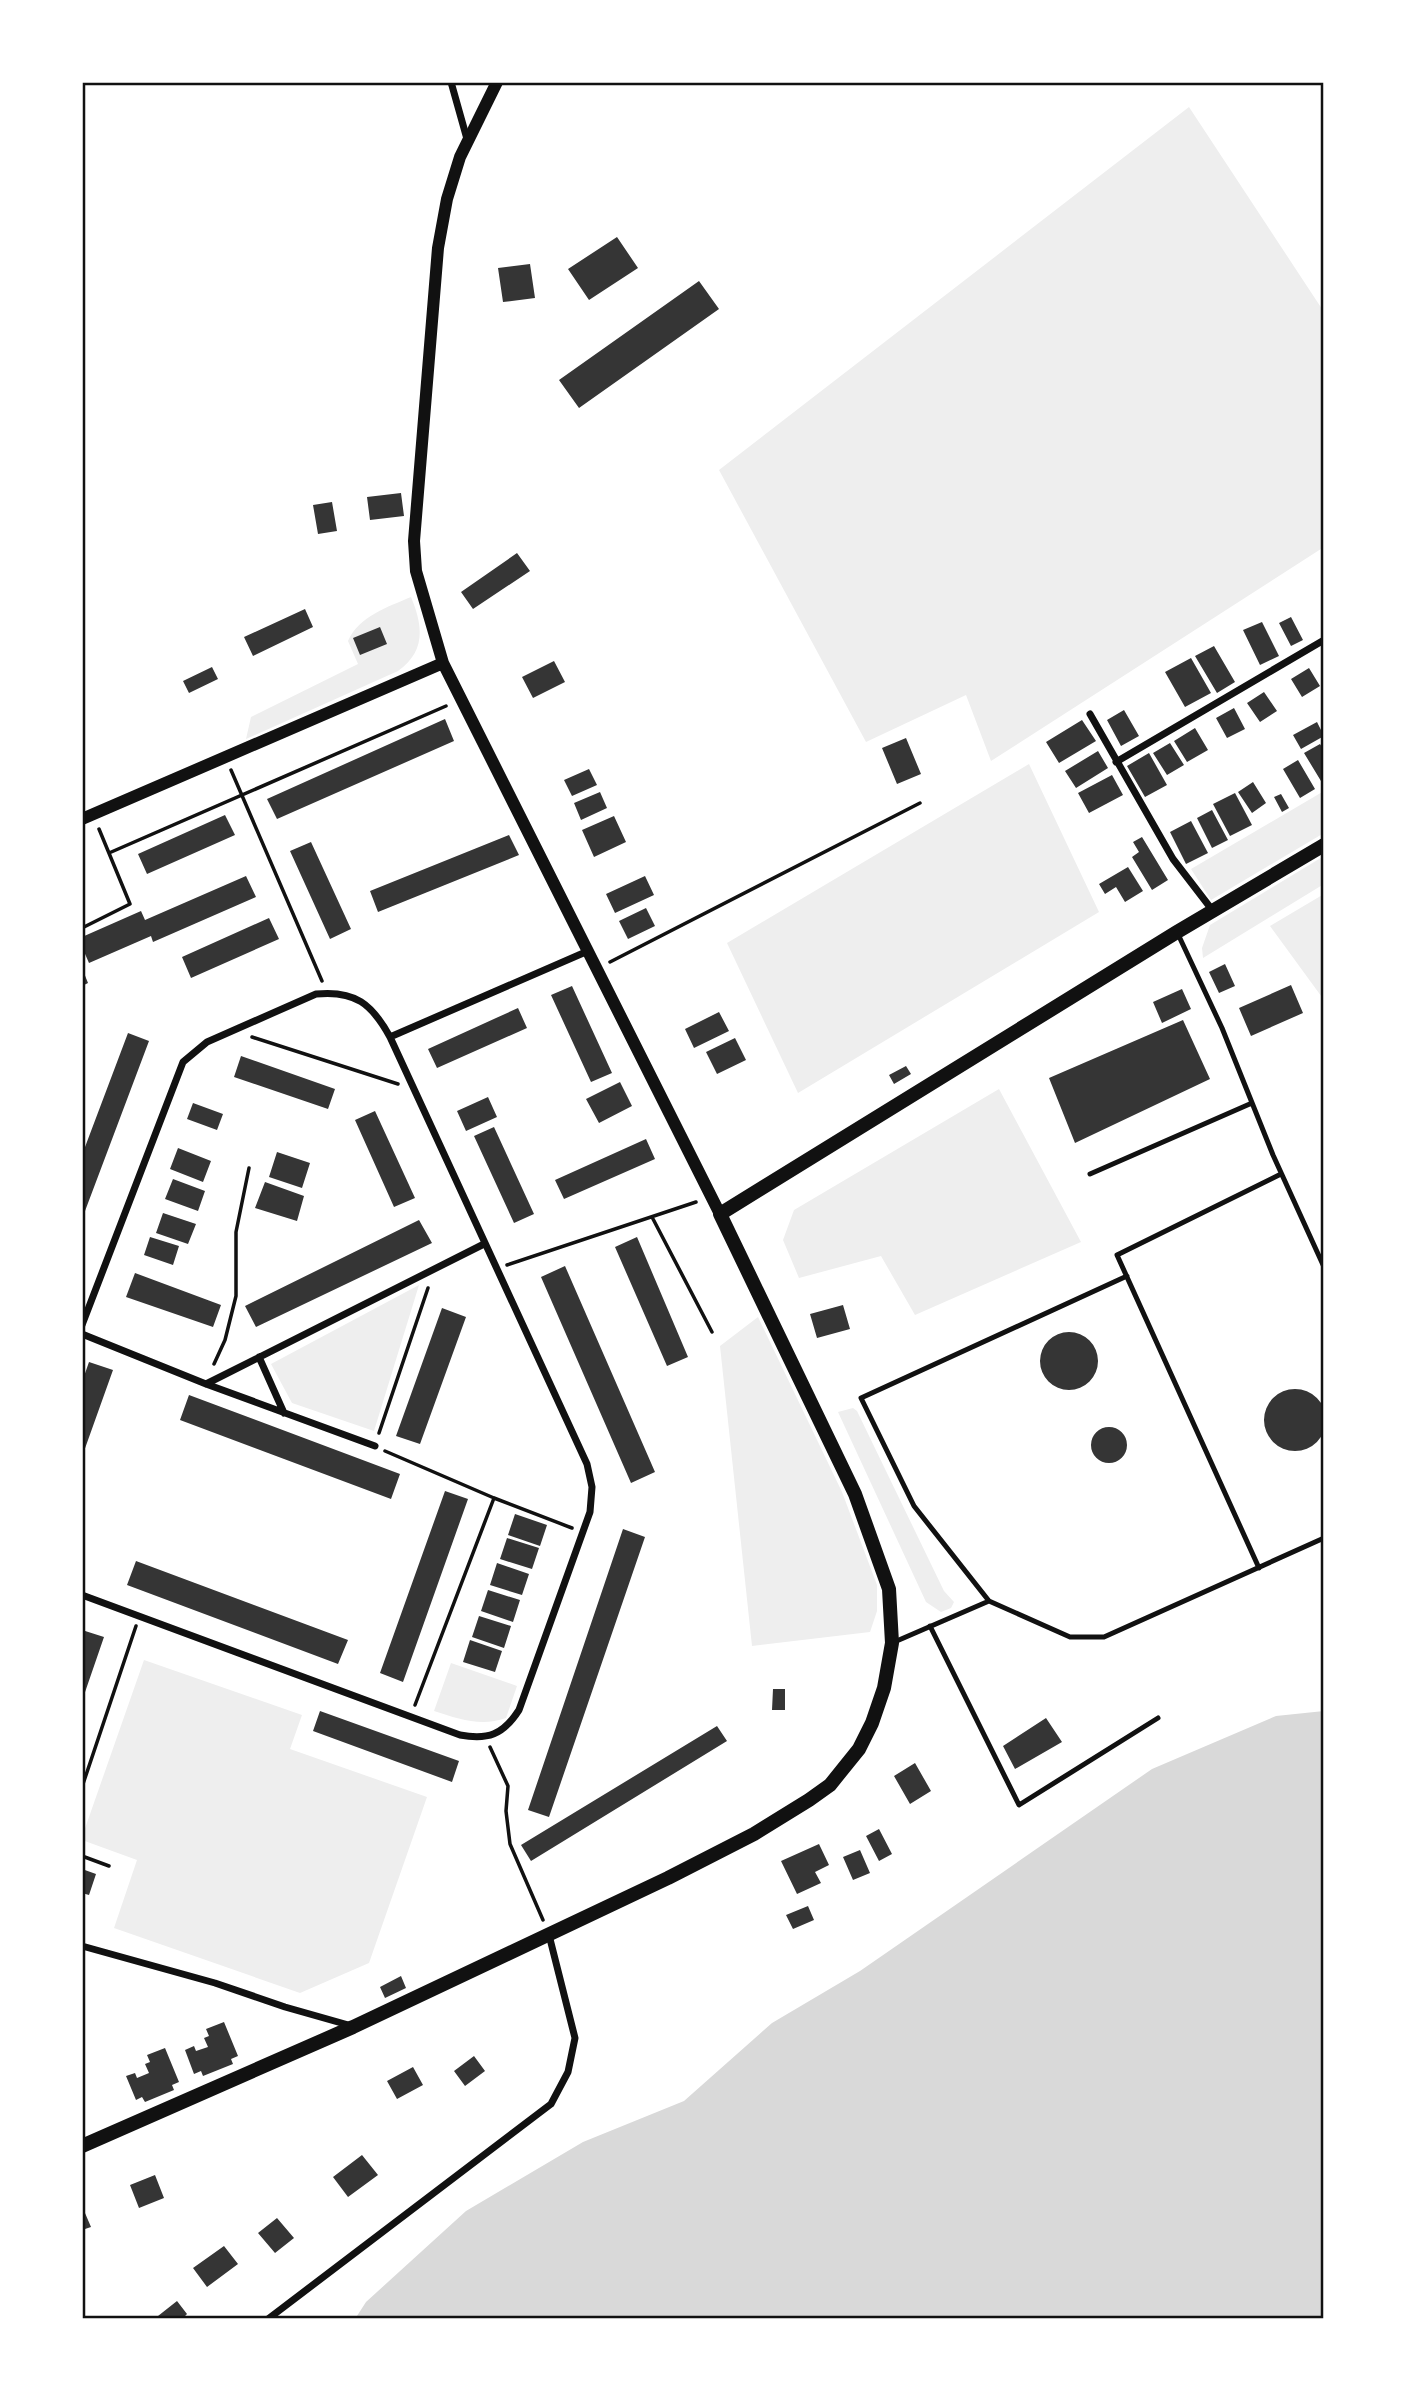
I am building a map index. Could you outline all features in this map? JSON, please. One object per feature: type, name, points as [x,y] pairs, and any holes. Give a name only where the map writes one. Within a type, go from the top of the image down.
[{"type":"main road","points":[[82,2146],[353,2026],[549,1935],[754,1834],[830,1785],[859,1749],[872,1723],[884,1688],[892,1643],[889,1590],[855,1494],[720,1214],[1177,932],[1324,845]]},
{"type":"street","points":[[451,82],[468,141]]},
{"type":"street","points":[[497,82],[460,157],[447,199],[438,248],[414,541],[416,572],[443,663],[720,1214]]},
{"type":"street","points":[[1116,762],[1324,640]]},
{"type":"street","points":[[88,816],[443,663]]},
{"type":"street","points":[[1090,714],[1173,859],[1213,911]]},
{"type":"street","points":[[390,1037],[588,951]]},
{"type":"street","points":[[82,1325],[183,1062],[207,1042],[316,994],[344,993],[369,1007],[380,1019],[390,1037],[587,1464],[592,1487],[590,1512],[519,1710],[510,1724],[485,1737],[460,1735],[82,1595]]},
{"type":"street","points":[[206,1384],[484,1244]]},
{"type":"street","points":[[82,1334],[206,1384],[375,1446]]},
{"type":"street","points":[[258,1357],[284,1413]]},
{"type":"street","points":[[268,2319],[551,2104],[568,2072],[575,2038],[549,1935]]},
{"type":"street","points":[[82,1946],[215,1983],[353,2026]]},
{"type":"lane","points":[[1177,932],[1222,1028],[1281,1174],[1324,1267]]},
{"type":"lane","points":[[1090,1174],[1252,1103]]},
{"type":"lane","points":[[1259,1567],[1117,1255],[1281,1174]]},
{"type":"lane","points":[[1127,1276],[861,1398],[914,1506],[989,1601],[1070,1637],[1104,1637],[1324,1538]]},
{"type":"lane","points":[[892,1643],[989,1601]]},
{"type":"lane","points":[[930,1626],[1019,1805],[1158,1718]]},
{"type":"path","points":[[109,853],[461,699]]},
{"type":"path","points":[[225,756],[327,992]]},
{"type":"path","points":[[597,969],[920,803]]},
{"type":"path","points":[[82,928],[130,904],[109,853],[88,816]]},
{"type":"path","points":[[232,1031],[414,1089]]},
{"type":"path","points":[[206,1384],[225,1340],[236,1296],[236,1232],[249,1168]]},
{"type":"path","points":[[495,1269],[712,1197]]},
{"type":"path","points":[[652,1217],[712,1332]]},
{"type":"path","points":[[434,1269],[375,1446],[582,1533]]},
{"type":"path","points":[[411,1717],[494,1498]]},
{"type":"path","points":[[82,1787],[139,1616]]},
{"type":"path","points":[[485,1737],[508,1786],[506,1811],[510,1844],[549,1935]]},
{"type":"path","points":[[82,1856],[109,1866]]},
{"type":"shaded area","points":[[1189,107],[1324,312],[1324,547],[991,761],[966,695],[866,742],[719,470]]},
{"type":"shaded area","points":[[411,597],[420,628],[418,646],[414,655],[398,671],[246,739],[251,717],[358,664],[348,641],[353,632],[375,613]]},
{"type":"shaded area","points":[[1029,764],[1099,912],[798,1093],[727,943]]},
{"type":"shaded area","points":[[1324,791],[1324,833],[1211,900],[1191,869]]},
{"type":"shaded area","points":[[1324,856],[1324,884],[1203,958],[1202,948],[1210,925]]},
{"type":"shaded area","points":[[1324,894],[1324,1000],[1270,926]]},
{"type":"shaded area","points":[[999,1089],[1081,1242],[915,1315],[881,1256],[799,1278],[783,1240],[794,1210]]},
{"type":"shaded area","points":[[419,1285],[374,1431],[292,1403],[271,1364]]},
{"type":"shaded area","points":[[758,1317],[842,1492],[877,1585],[877,1611],[870,1632],[752,1646],[720,1346]]},
{"type":"shaded area","points":[[853,1408],[857,1411],[944,1591],[954,1602],[951,1608],[941,1612],[926,1602],[838,1412]]},
{"type":"shaded area","points":[[144,1660],[302,1715],[290,1749],[427,1797],[369,1963],[300,1993],[114,1928],[137,1860],[82,1840],[82,1837]]},
{"type":"shaded area","points":[[451,1663],[517,1686],[506,1718],[479,1722],[434,1711]]},
{"type":"shaded area","points":[[1324,1711],[1324,2319],[355,2319],[366,2302],[466,2211],[583,2142],[684,2101],[772,2023],[860,1971],[1152,1769],[1276,1716]]},
{"type":"building","points":[[617,237],[638,268],[589,300],[568,269]]},
{"type":"building","points":[[530,264],[535,298],[503,302],[498,268]]},
{"type":"building","points":[[699,281],[719,309],[579,408],[559,380]]},
{"type":"building","points":[[401,493],[404,516],[370,520],[367,497]]},
{"type":"building","points":[[332,502],[337,531],[318,534],[313,505]]},
{"type":"building","points":[[517,553],[530,571],[473,609],[461,592]]},
{"type":"building","points":[[305,609],[313,627],[253,656],[244,637]]},
{"type":"building","points":[[1291,617],[1303,640],[1291,646],[1279,623]]},
{"type":"building","points":[[1262,622],[1279,656],[1260,665],[1243,630]]},
{"type":"building","points":[[380,627],[387,644],[360,655],[353,638]]},
{"type":"building","points":[[1214,646],[1235,682],[1217,693],[1195,656]]},
{"type":"building","points":[[1191,658],[1211,693],[1185,707],[1165,672]]},
{"type":"building","points":[[554,661],[565,682],[533,698],[522,677]]},
{"type":"building","points":[[212,667],[218,679],[189,693],[183,681]]},
{"type":"building","points":[[1309,668],[1320,686],[1302,697],[1291,679]]},
{"type":"building","points":[[1264,692],[1277,711],[1260,722],[1247,703]]},
{"type":"building","points":[[1234,708],[1245,729],[1227,738],[1216,718]]},
{"type":"building","points":[[1124,710],[1139,736],[1121,746],[1107,720]]},
{"type":"building","points":[[445,719],[454,741],[277,819],[267,799]]},
{"type":"building","points":[[1082,720],[1096,741],[1059,763],[1046,742]]},
{"type":"building","points":[[1317,722],[1324,736],[1301,749],[1293,735]]},
{"type":"building","points":[[1195,728],[1208,750],[1187,762],[1174,741]]},
{"type":"building","points":[[906,738],[921,774],[897,784],[882,748]]},
{"type":"building","points":[[1170,743],[1184,765],[1167,775],[1153,753]]},
{"type":"building","points":[[1320,744],[1324,750],[1324,786],[1304,753]]},
{"type":"building","points":[[1098,751],[1108,768],[1076,788],[1065,771]]},
{"type":"building","points":[[1149,753],[1167,785],[1145,797],[1127,766]]},
{"type":"building","points":[[1298,760],[1315,789],[1300,798],[1283,769]]},
{"type":"building","points":[[589,769],[597,785],[572,796],[564,780]]},
{"type":"building","points":[[1112,775],[1123,795],[1089,813],[1078,793]]},
{"type":"building","points":[[1253,782],[1266,803],[1252,813],[1238,792]]},
{"type":"building","points":[[600,792],[607,808],[581,820],[574,803]]},
{"type":"building","points":[[1235,793],[1252,825],[1230,836],[1213,804]]},
{"type":"building","points":[[1281,794],[1289,808],[1282,812],[1274,797]]},
{"type":"building","points":[[1212,810],[1228,840],[1212,848],[1197,818]]},
{"type":"building","points":[[225,815],[235,835],[147,874],[138,854]]},
{"type":"building","points":[[614,816],[626,842],[594,857],[582,830]]},
{"type":"building","points":[[1191,821],[1208,853],[1186,864],[1170,832]]},
{"type":"building","points":[[509,835],[519,855],[378,912],[370,891]]},
{"type":"building","points":[[1142,837],[1168,880],[1152,890],[1132,857],[1139,852],[1133,842]]},
{"type":"building","points":[[311,842],[351,929],[330,939],[290,851]]},
{"type":"building","points":[[1128,867],[1143,891],[1125,902],[1116,887],[1105,894],[1099,884]]},
{"type":"building","points":[[246,876],[256,897],[153,942],[151,936],[89,963],[82,947],[82,937],[141,911],[145,920]]},
{"type":"building","points":[[645,876],[654,895],[615,913],[606,894]]},
{"type":"building","points":[[646,908],[655,926],[628,939],[619,921]]},
{"type":"building","points":[[269,918],[279,939],[191,978],[182,957]]},
{"type":"building","points":[[1225,964],[1235,986],[1219,993],[1209,972]]},
{"type":"building","points":[[82,968],[88,983],[82,986]]},
{"type":"building","points":[[1291,985],[1303,1013],[1251,1036],[1239,1008]]},
{"type":"building","points":[[572,986],[612,1073],[591,1082],[551,995]]},
{"type":"building","points":[[1182,989],[1191,1009],[1162,1023],[1153,1002]]},
{"type":"building","points":[[518,1008],[527,1028],[437,1068],[428,1049]]},
{"type":"building","points":[[719,1012],[729,1031],[694,1048],[685,1029]]},
{"type":"building","points":[[1183,1020],[1210,1079],[1075,1143],[1049,1078]]},
{"type":"building","points":[[128,1033],[149,1041],[82,1219],[82,1155]]},
{"type":"building","points":[[735,1038],[746,1060],[717,1074],[706,1052]]},
{"type":"building","points":[[241,1056],[335,1089],[328,1109],[234,1077]]},
{"type":"building","points":[[906,1066],[911,1074],[894,1084],[889,1075]]},
{"type":"building","points":[[620,1082],[632,1106],[599,1123],[586,1099]]},
{"type":"building","points":[[488,1097],[497,1117],[466,1131],[457,1111]]},
{"type":"building","points":[[193,1103],[223,1114],[217,1130],[187,1119]]},
{"type":"building","points":[[375,1111],[415,1198],[394,1207],[355,1120]]},
{"type":"building","points":[[494,1127],[534,1214],[514,1223],[474,1136]]},
{"type":"building","points":[[646,1139],[655,1159],[564,1199],[555,1180]]},
{"type":"building","points":[[178,1148],[211,1161],[203,1182],[170,1169]]},
{"type":"building","points":[[277,1152],[310,1163],[302,1188],[269,1177]]},
{"type":"building","points":[[173,1179],[205,1191],[198,1211],[165,1199]]},
{"type":"building","points":[[265,1182],[304,1196],[297,1221],[255,1208]]},
{"type":"building","points":[[163,1213],[196,1224],[188,1244],[156,1233]]},
{"type":"building","points":[[419,1220],[432,1243],[256,1327],[245,1306]]},
{"type":"building","points":[[150,1237],[179,1246],[173,1265],[144,1255]]},
{"type":"building","points":[[637,1237],[688,1357],[667,1366],[615,1247]]},
{"type":"building","points":[[565,1266],[655,1472],[631,1483],[541,1277]]},
{"type":"building","points":[[135,1273],[221,1305],[213,1327],[126,1297]]},
{"type":"building","points":[[843,1305],[850,1329],[817,1338],[810,1314]]},
{"type":"building","points":[[442,1308],[466,1317],[420,1444],[396,1436]]},
{"type":"building","points":[[1063,1332],[1075,1332],[1090,1340],[1098,1355],[1098,1367],[1090,1382],[1075,1390],[1063,1390],[1048,1382],[1040,1367],[1040,1355],[1048,1340]]},
{"type":"building","points":[[89,1362],[113,1370],[83,1454],[82,1382]]},
{"type":"building","points":[[1295,1389],[1317,1398],[1326,1420],[1317,1442],[1295,1451],[1273,1442],[1264,1420],[1273,1398]]},
{"type":"building","points":[[189,1395],[400,1474],[391,1499],[180,1420]]},
{"type":"building","points":[[1109,1427],[1122,1432],[1127,1445],[1122,1458],[1109,1463],[1096,1458],[1091,1445],[1096,1432]]},
{"type":"building","points":[[445,1491],[468,1499],[403,1682],[380,1673]]},
{"type":"building","points":[[515,1514],[547,1525],[540,1546],[508,1535]]},
{"type":"building","points":[[623,1529],[645,1537],[549,1817],[528,1810]]},
{"type":"building","points":[[507,1538],[539,1548],[532,1569],[500,1559]]},
{"type":"building","points":[[136,1561],[348,1640],[338,1664],[127,1585]]},
{"type":"building","points":[[497,1563],[529,1574],[522,1595],[490,1585]]},
{"type":"building","points":[[488,1590],[520,1600],[513,1622],[481,1611]]},
{"type":"building","points":[[479,1616],[511,1626],[504,1648],[472,1637]]},
{"type":"building","points":[[82,1630],[104,1637],[83,1698],[82,1698]]},
{"type":"building","points":[[470,1640],[502,1651],[495,1672],[463,1662]]},
{"type":"building","points":[[773,1689],[785,1689],[785,1710],[772,1710]]},
{"type":"building","points":[[320,1711],[459,1761],[452,1782],[313,1731]]},
{"type":"building","points":[[1046,1718],[1062,1742],[1015,1769],[1003,1746]]},
{"type":"building","points":[[717,1726],[727,1741],[531,1861],[521,1845]]},
{"type":"building","points":[[915,1763],[931,1791],[910,1804],[894,1776]]},
{"type":"building","points":[[879,1829],[892,1854],[879,1861],[866,1836]]},
{"type":"building","points":[[819,1844],[829,1865],[815,1872],[821,1883],[797,1894],[781,1861]]},
{"type":"building","points":[[860,1850],[870,1873],[853,1880],[843,1857]]},
{"type":"building","points":[[82,1869],[96,1874],[89,1895],[82,1893]]},
{"type":"building","points":[[808,1906],[814,1920],[793,1929],[786,1915]]},
{"type":"building","points":[[401,1976],[406,1988],[385,1998],[380,1987]]},
{"type":"building","points":[[224,2022],[238,2056],[231,2059],[233,2064],[203,2076],[201,2071],[194,2074],[185,2050],[194,2046],[196,2051],[208,2047],[204,2038],[209,2036],[206,2029]]},
{"type":"building","points":[[165,2048],[179,2082],[172,2085],[174,2090],[145,2102],[142,2097],[136,2100],[126,2076],[135,2073],[137,2078],[149,2073],[145,2064],[150,2062],[147,2055]]},
{"type":"building","points":[[474,2056],[485,2071],[465,2086],[454,2071]]},
{"type":"building","points":[[413,2067],[423,2085],[397,2099],[387,2081]]},
{"type":"building","points":[[362,2155],[378,2175],[348,2197],[333,2177]]},
{"type":"building","points":[[155,2175],[164,2198],[139,2208],[130,2185]]},
{"type":"building","points":[[82,2206],[91,2227],[82,2230]]},
{"type":"building","points":[[277,2218],[294,2238],[275,2253],[258,2233]]},
{"type":"building","points":[[224,2246],[238,2264],[207,2287],[193,2268]]},
{"type":"building","points":[[177,2301],[187,2314],[182,2319],[160,2319],[158,2316]]}]
